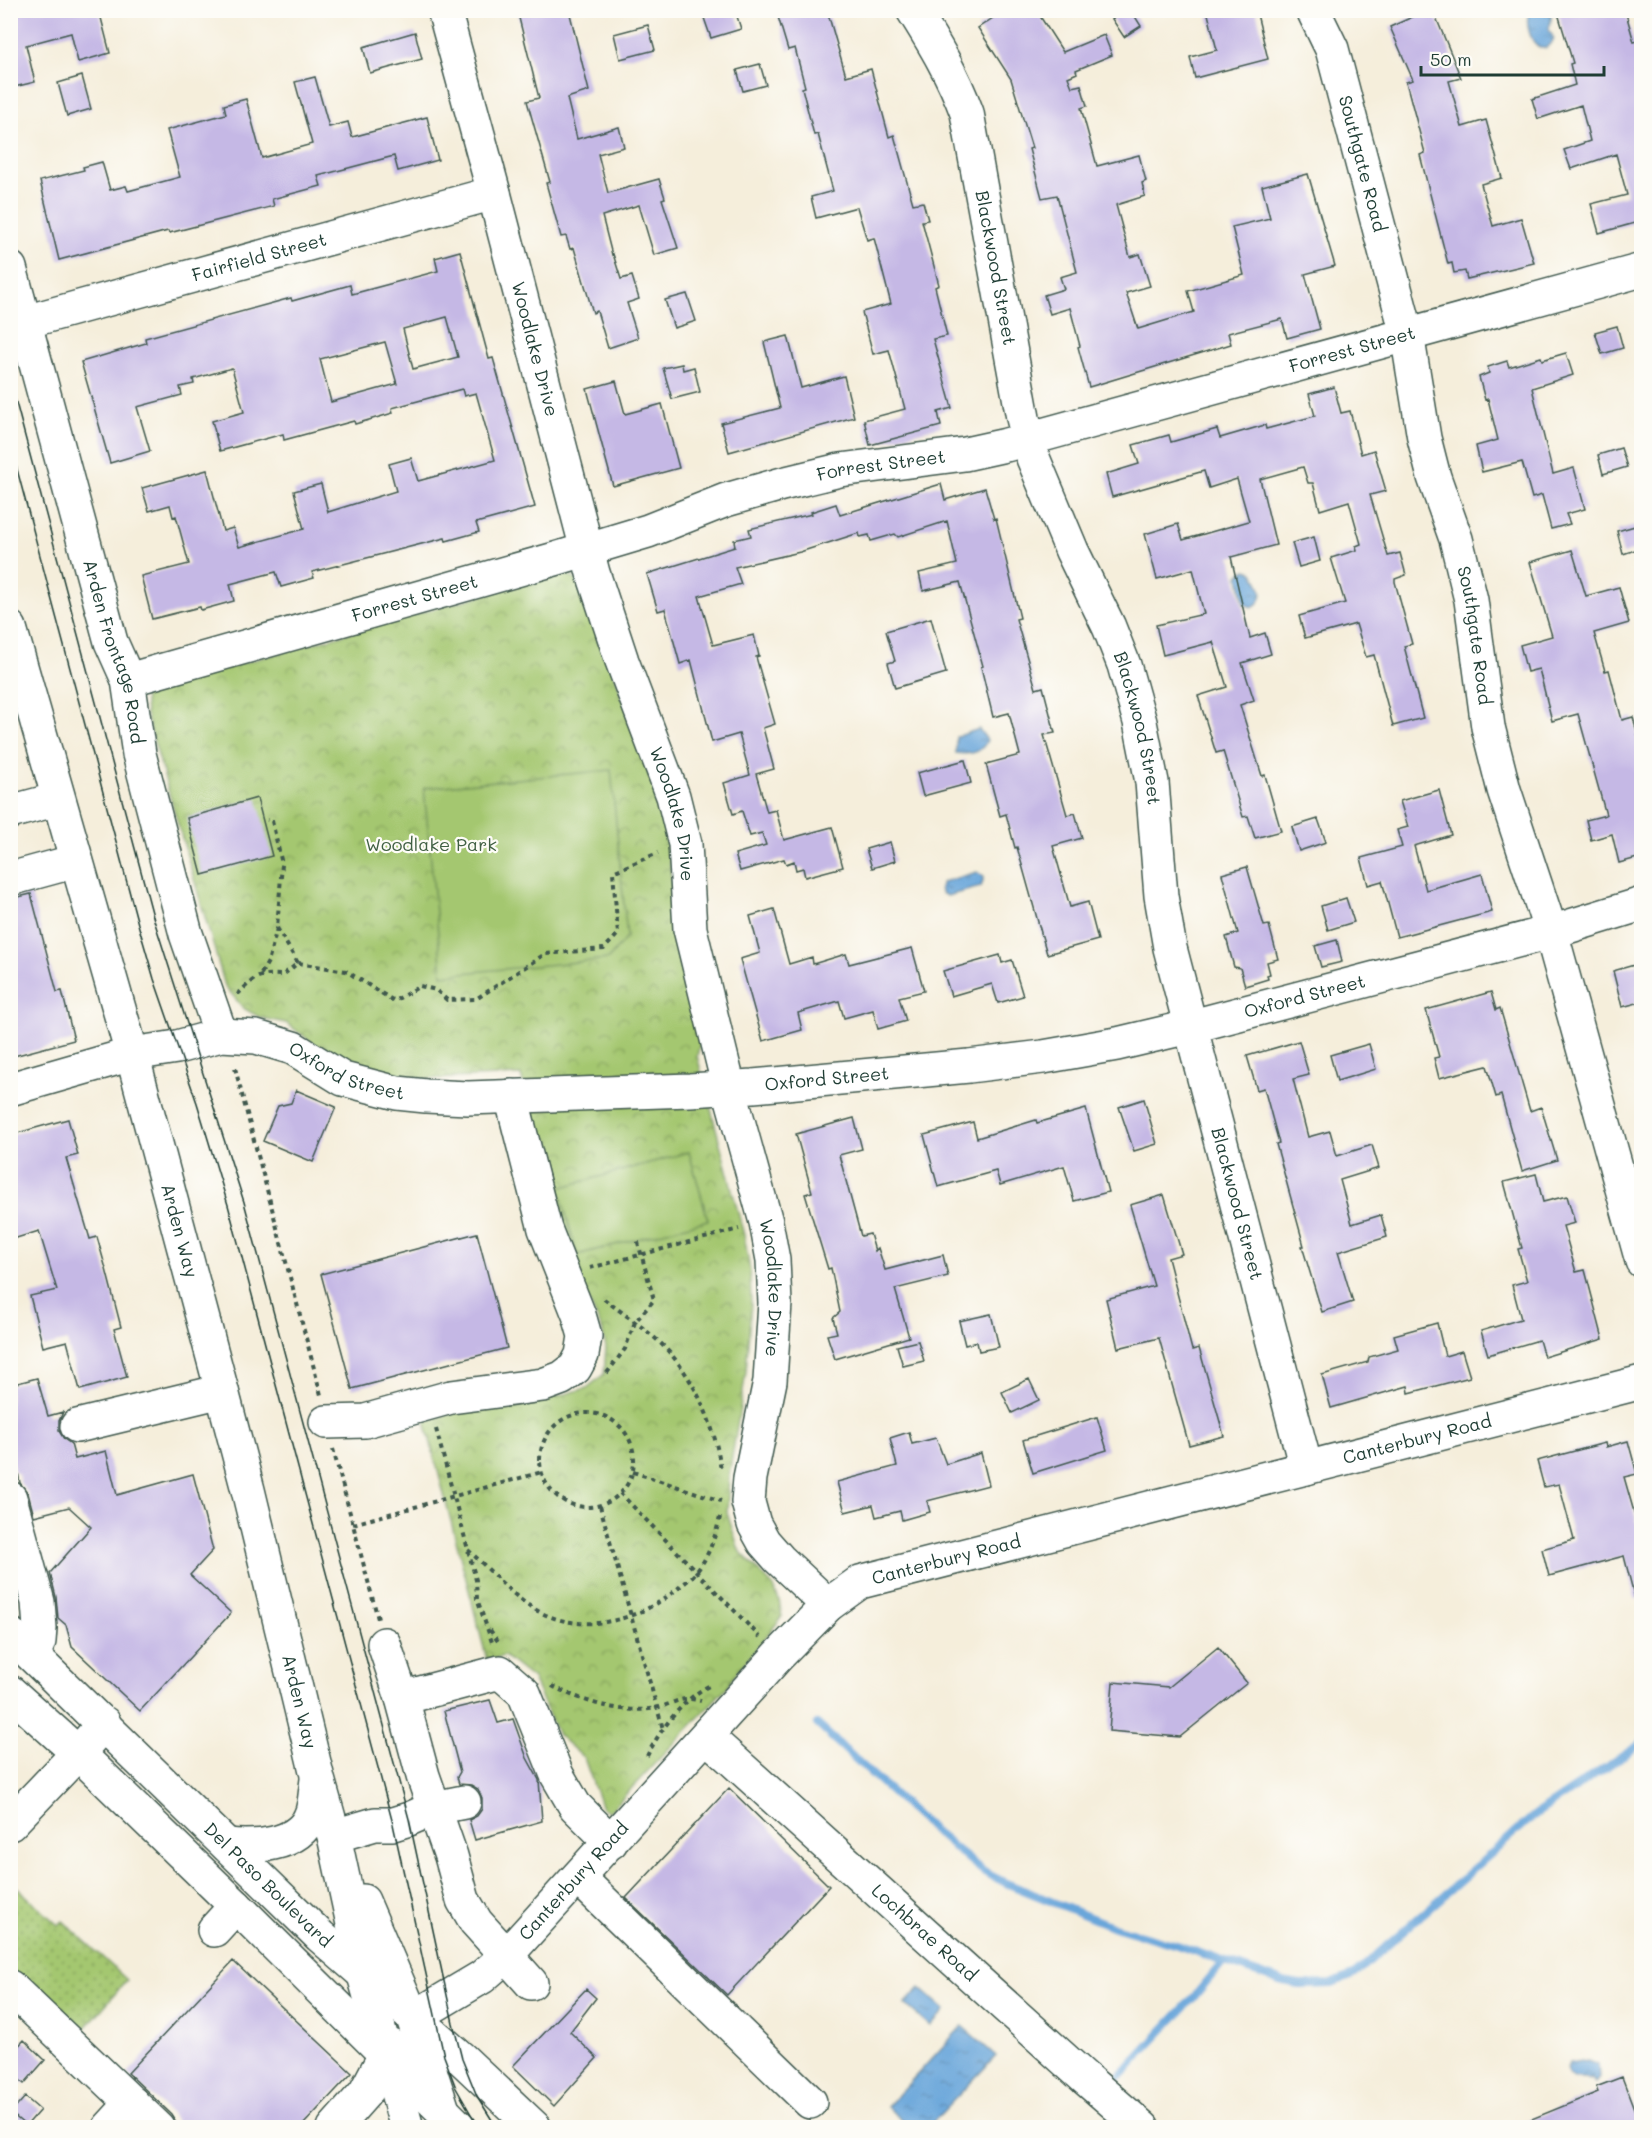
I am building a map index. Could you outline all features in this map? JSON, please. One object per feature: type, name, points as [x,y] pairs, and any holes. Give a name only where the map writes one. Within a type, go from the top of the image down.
[{"type":"street","name":"Woodlake Drive","points":[[444,10],[586,549],[622,661],[673,796],[685,844],[690,929],[729,1088],[766,1222],[773,1260],[775,1308],[770,1381],[750,1478],[731,1499],[754,1524],[764,1542],[779,1559],[828,1605]]},
{"type":"street","name":"Blackwood Street","points":[[913,10],[955,80],[966,113],[1033,458],[1072,550],[1109,627],[1124,665],[1140,722],[1152,782],[1161,896],[1170,948],[1306,1468]]},
{"type":"street","name":"Southgate Road","points":[[1313,10],[1332,49],[1407,334],[1424,438],[1434,477],[1456,539],[1471,600],[1488,727],[1504,790],[1551,932],[1641,1257]]},
{"type":"street","name":"Fairfield Street","points":[[25,322],[494,193]]},
{"type":"street","name":"Arden Frontage Road","points":[[10,268],[111,642],[128,680],[139,754],[186,934],[221,1035]]},
{"type":"street","name":"Forrest Street","points":[[128,680],[648,531],[726,500],[782,484],[840,470],[965,454],[1641,270]]},
{"type":"street","name":"Arden Way","points":[[10,628],[20,703],[58,799],[132,1054],[222,1391],[334,1836],[364,1975],[407,2127]]},
{"type":"street","points":[[10,812],[58,799]]},
{"type":"street","points":[[10,879],[76,861]]},
{"type":"street","name":"Oxford Street","points":[[10,1089],[132,1054],[177,1047],[221,1035],[256,1037],[293,1048],[343,1079],[397,1093],[468,1098],[729,1088],[969,1066],[1043,1057],[1118,1044],[1189,1027],[1551,932],[1641,904]]},
{"type":"street","points":[[326,1422],[365,1420],[451,1397],[543,1385],[562,1378],[574,1368],[582,1355],[585,1336],[545,1229],[511,1096]]},
{"type":"street","name":"Canterbury Road","points":[[413,2018],[482,1977],[506,1956],[778,1656],[828,1605],[860,1582],[1641,1382]]},
{"type":"street","points":[[77,1426],[222,1391]]},
{"type":"street","points":[[10,1498],[38,1602],[39,1635],[22,1645]]},
{"type":"street","points":[[384,1644],[402,1698],[423,1776],[449,1805],[451,1856],[463,1900],[476,1922],[531,1983]]},
{"type":"street","name":"Del Paso Boulevard","points":[[22,1645],[320,1936],[462,2059],[535,2127]]},
{"type":"street","points":[[402,1698],[501,1659],[524,1693],[548,1778],[611,1842]]},
{"type":"street","points":[[14,1701],[78,1753],[225,1918],[385,2055],[451,2122]]},
{"type":"street","points":[[10,1824],[104,1723]]},
{"type":"street","name":"Lochbrae Road","points":[[714,1727],[1076,2071],[1143,2127]]},
{"type":"street","points":[[227,1845],[247,1847],[262,1845],[281,1840],[302,1829],[310,1817],[318,1779]]},
{"type":"street","points":[[334,1836],[375,1824],[401,1822],[449,1805]]},
{"type":"street","name":"Arden Way","points":[[334,1836],[413,2018],[451,2122]]},
{"type":"street","points":[[578,1877],[810,2102]]},
{"type":"street","points":[[10,1987],[158,2127]]},
{"type":"street","points":[[334,2127],[365,2093],[385,2055],[413,2018]]},
{"type":"street","points":[[109,2127],[132,2103]]},
{"type":"path","points":[[261,974],[268,962],[276,928],[282,864],[272,821],[267,820]]},
{"type":"path","points":[[232,992],[239,993],[261,974],[283,975],[298,963],[346,971],[394,1001],[420,986],[436,990],[447,1000],[476,999],[545,954],[604,949],[618,934],[613,872],[685,844]]},
{"type":"path","points":[[276,928],[298,963]]},
{"type":"path","points":[[235,1068],[320,1386],[326,1422],[384,1644]]},
{"type":"path","points":[[564,1282],[577,1278],[583,1270],[766,1222]]},
{"type":"path","points":[[606,1374],[625,1348],[634,1322],[654,1300],[637,1239]]},
{"type":"path","points":[[602,1297],[656,1339],[672,1355],[689,1380],[701,1401],[711,1427],[719,1454],[722,1476]]},
{"type":"path","points":[[430,1403],[476,1580],[480,1607],[501,1659]]},
{"type":"path","points":[[575,1414],[599,1414],[621,1426],[633,1448],[633,1472],[628,1484],[620,1494],[600,1506],[587,1507],[564,1501],[546,1484],[542,1472],[542,1448],[554,1426],[575,1414]]},
{"type":"path","points":[[353,1524],[542,1472]]},
{"type":"path","points":[[468,1550],[522,1600],[547,1615],[577,1623],[592,1624],[606,1623],[631,1616],[664,1600],[696,1572],[716,1535],[731,1499],[633,1472]]},
{"type":"path","points":[[620,1494],[778,1656]]},
{"type":"path","points":[[600,1506],[663,1729]]},
{"type":"path","points":[[489,1628],[501,1659]]},
{"type":"path","points":[[544,1681],[584,1700],[629,1708],[657,1708],[676,1699],[700,1700],[714,1727]]},
{"type":"green space","name":"Woodlake Park","points":[[569,575],[583,585],[662,810],[670,865],[677,952],[701,1039],[697,1056],[744,1235],[750,1270],[751,1303],[746,1372],[729,1475],[727,1513],[739,1550],[773,1586],[779,1600],[782,1617],[727,1687],[609,1812],[602,1808],[584,1758],[558,1735],[533,1679],[504,1656],[487,1660],[425,1421],[457,1412],[562,1395],[587,1388],[604,1374],[606,1348],[602,1329],[576,1274],[545,1173],[521,1075],[427,1079],[374,1070],[316,1045],[286,1023],[261,1018],[243,1008],[225,986],[146,714],[144,691],[544,578]]},
{"type":"green space","points":[[611,770],[627,937],[608,959],[442,975],[424,788]]},
{"type":"green space","points":[[689,1152],[708,1220],[577,1255],[559,1188]]},
{"type":"green space","points":[[10,1881],[58,1925],[63,1921],[127,1980],[76,2039],[11,1976]]},
{"type":"water","points":[[1530,11],[1550,11],[1549,30],[1554,39],[1546,48],[1540,48],[1533,41],[1528,26]]},
{"type":"water","points":[[1246,570],[1253,572],[1262,591],[1260,600],[1252,607],[1244,604],[1239,576]]},
{"type":"water","points":[[979,729],[987,740],[982,748],[966,754],[956,753],[956,737]]},
{"type":"water","points":[[977,872],[984,877],[981,887],[947,896],[941,893],[940,887],[943,882]]},
{"type":"water","points":[[920,1988],[945,2010],[930,2026],[905,2004]]},
{"type":"water","points":[[962,2026],[996,2056],[928,2127],[910,2127],[887,2107]]},
{"type":"water","points":[[1588,2060],[1598,2064],[1599,2077],[1595,2082],[1592,2078],[1573,2078],[1569,2075],[1567,2069],[1569,2063]]},
{"type":"building","points":[[10,10],[99,10],[110,53],[78,62],[71,33],[26,45],[35,82],[10,88]]},
{"type":"building","points":[[517,10],[569,10],[589,91],[567,98],[577,139],[619,127],[624,147],[598,154],[608,193],[659,179],[665,198],[662,199],[678,248],[654,255],[639,205],[602,216],[621,279],[632,276],[639,299],[627,303],[638,338],[608,348],[597,311],[593,313],[574,248],[570,249],[566,236],[561,237],[546,183],[550,182],[527,101],[539,98]]},
{"type":"building","points":[[735,10],[741,29],[711,38],[704,18]]},
{"type":"building","points":[[776,10],[827,10],[846,76],[871,69],[889,137],[894,135],[913,204],[923,202],[928,220],[922,221],[939,285],[935,287],[947,336],[933,339],[952,408],[938,412],[941,426],[870,445],[864,420],[905,409],[889,350],[873,354],[862,312],[891,304],[874,238],[867,240],[857,207],[816,218],[811,197],[833,191],[818,134],[814,135],[795,48],[788,50]]},
{"type":"building","points":[[1005,10],[1036,10],[1063,52],[1104,35],[1112,55],[1076,70],[1077,73],[1068,77],[1072,87],[1081,85],[1087,106],[1081,108],[1097,166],[1139,155],[1146,181],[1142,183],[1145,196],[1116,205],[1130,257],[1140,254],[1150,286],[1126,293],[1138,329],[1194,312],[1188,291],[1244,275],[1232,227],[1270,218],[1262,186],[1308,174],[1335,266],[1305,274],[1320,329],[1287,338],[1282,319],[1228,333],[1231,344],[1089,387],[1070,308],[1050,314],[1044,295],[1064,289],[1060,277],[1077,272],[1057,195],[1042,198],[1029,149],[1032,148],[1011,79],[978,28]]},
{"type":"building","points":[[1125,10],[1131,10],[1141,26],[1124,37],[1112,19]]},
{"type":"building","points":[[1207,10],[1256,10],[1268,59],[1195,78],[1190,57],[1217,50]]},
{"type":"building","points":[[1428,10],[1433,10],[1461,78],[1449,81],[1462,127],[1486,120],[1502,178],[1481,184],[1493,226],[1521,218],[1534,263],[1467,279],[1465,271],[1454,273],[1452,263],[1448,264],[1420,155],[1425,153],[1406,82],[1413,80],[1390,27]]},
{"type":"building","points":[[1557,10],[1625,10],[1634,42],[1641,40],[1641,225],[1635,223],[1599,233],[1591,204],[1627,195],[1616,154],[1571,169],[1564,150],[1590,141],[1581,105],[1538,119],[1532,99],[1575,85],[1570,64],[1573,63]]},
{"type":"building","points":[[648,25],[655,50],[620,59],[614,34]]},
{"type":"building","points":[[415,32],[422,59],[370,73],[363,47]]},
{"type":"building","points":[[760,64],[766,85],[743,91],[737,70]]},
{"type":"building","points":[[82,76],[91,109],[67,116],[58,83]]},
{"type":"building","points":[[315,77],[329,127],[348,122],[352,137],[427,117],[438,160],[398,171],[394,156],[318,176],[321,186],[272,199],[274,206],[59,260],[40,181],[84,170],[83,167],[102,162],[110,190],[126,186],[128,191],[180,177],[167,130],[226,114],[224,105],[246,99],[262,158],[312,144],[295,82]]},
{"type":"building","points":[[460,251],[489,359],[493,358],[535,507],[476,523],[479,532],[446,541],[445,538],[312,572],[314,578],[281,587],[276,572],[230,584],[234,601],[152,619],[141,576],[189,564],[176,516],[173,517],[170,505],[149,511],[142,488],[207,470],[223,531],[233,528],[239,547],[304,529],[294,491],[321,484],[328,512],[396,491],[389,464],[411,458],[418,481],[495,460],[476,393],[464,396],[462,389],[392,408],[393,413],[355,424],[354,421],[284,440],[283,434],[220,451],[212,421],[244,412],[232,368],[193,379],[194,384],[180,387],[182,395],[137,407],[150,451],[110,463],[81,362],[146,343],[145,338],[291,298],[292,301],[350,285],[352,294],[438,271],[435,258]],"holes":[[[447,317],[458,357],[413,369],[403,329]],[[385,342],[397,384],[331,402],[320,359]]]},
{"type":"building","points":[[687,294],[696,321],[674,328],[665,300]]},
{"type":"building","points":[[1617,326],[1623,348],[1602,354],[1595,332]]},
{"type":"building","points":[[788,336],[801,388],[844,376],[854,417],[729,452],[721,423],[780,408],[764,342]]},
{"type":"building","points":[[1566,353],[1573,375],[1532,388],[1553,474],[1574,468],[1585,509],[1566,514],[1570,524],[1551,529],[1542,495],[1532,498],[1522,462],[1482,472],[1476,446],[1498,440],[1488,399],[1485,400],[1479,377],[1489,373],[1488,367],[1507,361],[1509,367],[1541,357],[1542,360]]},
{"type":"building","points":[[682,364],[683,370],[694,367],[700,392],[672,399],[663,368]]},
{"type":"building","points":[[616,381],[625,414],[662,404],[679,468],[613,486],[587,389]]},
{"type":"building","points":[[1334,387],[1341,413],[1350,411],[1361,454],[1374,450],[1386,491],[1370,495],[1388,556],[1400,553],[1406,575],[1395,579],[1395,582],[1412,644],[1404,646],[1423,718],[1393,726],[1374,655],[1366,657],[1356,624],[1305,638],[1299,616],[1345,603],[1331,558],[1357,550],[1356,546],[1361,544],[1349,501],[1320,510],[1313,483],[1308,483],[1303,467],[1260,479],[1276,545],[1231,557],[1250,638],[1265,633],[1271,654],[1242,663],[1254,700],[1240,705],[1262,776],[1265,775],[1281,831],[1255,838],[1248,816],[1243,817],[1223,751],[1216,753],[1198,696],[1227,687],[1213,642],[1163,655],[1156,625],[1204,614],[1193,569],[1157,579],[1145,534],[1178,524],[1183,540],[1249,521],[1237,479],[1209,488],[1204,471],[1112,497],[1106,474],[1139,464],[1133,445],[1169,435],[1171,442],[1217,429],[1220,438],[1265,425],[1266,429],[1315,416],[1309,394]]},
{"type":"building","points":[[1621,448],[1627,467],[1603,474],[1598,455]]},
{"type":"building","points":[[941,484],[945,500],[985,488],[994,519],[996,518],[1020,618],[1016,619],[1036,689],[1043,687],[1055,733],[1044,735],[1067,815],[1075,813],[1082,838],[1053,846],[1070,907],[1088,902],[1098,940],[1047,954],[1017,847],[1015,848],[1006,814],[1000,816],[986,764],[1020,755],[1009,713],[993,717],[981,667],[983,666],[960,582],[923,591],[919,573],[957,564],[947,521],[898,537],[895,534],[871,541],[869,535],[860,537],[859,533],[800,552],[735,567],[741,584],[699,596],[713,645],[754,635],[759,656],[756,657],[775,724],[763,728],[774,769],[756,774],[767,812],[776,810],[784,840],[832,827],[843,867],[805,877],[803,868],[796,870],[794,861],[786,864],[784,859],[740,871],[735,854],[766,845],[762,833],[750,836],[742,811],[733,814],[724,783],[750,775],[739,734],[712,742],[691,660],[680,664],[665,609],[658,611],[647,574],[735,547],[734,540],[751,536],[749,529],[812,514],[811,512],[836,504],[840,515]]},
{"type":"building","points":[[1635,526],[1641,548],[1623,554],[1617,531]]},
{"type":"building","points":[[1314,537],[1320,561],[1299,567],[1292,543]]},
{"type":"building","points":[[1572,550],[1586,596],[1619,587],[1629,623],[1594,633],[1605,671],[1609,670],[1622,720],[1633,717],[1641,748],[1641,857],[1619,863],[1612,834],[1591,840],[1586,820],[1606,815],[1578,714],[1552,721],[1539,669],[1527,672],[1520,645],[1552,636],[1530,562]]},
{"type":"building","points":[[931,618],[946,673],[895,688],[888,663],[895,661],[886,631]]},
{"type":"building","points":[[965,760],[971,783],[923,796],[917,773]]},
{"type":"building","points":[[1439,790],[1451,835],[1414,846],[1426,890],[1482,874],[1492,912],[1397,937],[1382,881],[1368,885],[1361,858],[1402,847],[1397,830],[1408,827],[1400,801]]},
{"type":"building","points":[[257,798],[272,856],[202,875],[187,818]]},
{"type":"building","points":[[1318,819],[1326,842],[1299,851],[1292,827]]},
{"type":"building","points":[[890,842],[895,861],[872,868],[866,849]]},
{"type":"building","points":[[1247,867],[1264,926],[1269,925],[1278,959],[1267,962],[1270,974],[1267,975],[1268,979],[1245,986],[1240,968],[1234,967],[1226,937],[1238,933],[1222,874]]},
{"type":"building","points":[[31,894],[57,992],[62,991],[74,1040],[10,1057],[10,899]]},
{"type":"building","points":[[1346,898],[1354,922],[1328,930],[1321,906]]},
{"type":"building","points":[[774,909],[789,964],[812,957],[813,964],[846,954],[849,964],[912,948],[924,991],[899,997],[906,1021],[878,1029],[873,1010],[844,1018],[839,1001],[798,1013],[802,1030],[763,1041],[740,959],[760,953],[750,916]]},
{"type":"building","points":[[1337,940],[1342,962],[1321,967],[1315,946]]},
{"type":"building","points":[[1000,955],[1002,963],[1012,960],[1023,996],[998,1003],[992,984],[951,996],[943,971]]},
{"type":"building","points":[[1641,963],[1641,1002],[1622,1007],[1613,971]]},
{"type":"building","points":[[1491,992],[1496,1010],[1500,1008],[1530,1111],[1541,1107],[1557,1160],[1522,1171],[1501,1095],[1496,1097],[1487,1066],[1439,1078],[1434,1058],[1439,1057],[1426,1010]]},
{"type":"building","points":[[1299,1041],[1309,1075],[1293,1079],[1308,1137],[1330,1131],[1337,1156],[1372,1145],[1379,1168],[1340,1180],[1352,1224],[1381,1215],[1387,1237],[1338,1252],[1353,1302],[1322,1312],[1302,1246],[1304,1246],[1276,1144],[1279,1143],[1264,1088],[1257,1090],[1247,1056]]},
{"type":"building","points":[[1369,1044],[1376,1069],[1337,1081],[1330,1055]]},
{"type":"building","points":[[296,1090],[336,1107],[313,1162],[263,1141],[278,1106],[291,1103]]},
{"type":"building","points":[[1144,1099],[1157,1144],[1134,1151],[1119,1107]]},
{"type":"building","points":[[1086,1109],[1108,1192],[1074,1201],[1064,1166],[1000,1185],[996,1171],[938,1187],[924,1135],[973,1122],[977,1138],[1036,1120],[1037,1123]]},
{"type":"building","points":[[854,1118],[862,1149],[839,1155],[861,1236],[870,1234],[875,1251],[878,1248],[885,1270],[943,1255],[948,1276],[895,1289],[909,1337],[835,1359],[827,1335],[837,1333],[833,1318],[840,1312],[831,1268],[828,1269],[805,1194],[812,1192],[796,1134]]},
{"type":"building","points":[[68,1119],[78,1155],[66,1158],[90,1239],[97,1237],[106,1269],[121,1327],[114,1329],[127,1377],[80,1390],[67,1341],[43,1347],[30,1296],[57,1290],[39,1231],[10,1240],[10,1135]]},
{"type":"building","points":[[1536,1174],[1543,1202],[1567,1196],[1575,1223],[1563,1226],[1576,1272],[1585,1270],[1603,1339],[1544,1357],[1539,1340],[1488,1355],[1481,1331],[1521,1319],[1512,1285],[1527,1281],[1518,1249],[1522,1248],[1504,1182]]},
{"type":"building","points":[[1164,1195],[1182,1254],[1168,1258],[1192,1350],[1199,1348],[1224,1436],[1189,1445],[1159,1338],[1118,1348],[1106,1299],[1154,1286],[1130,1205]]},
{"type":"building","points":[[477,1233],[507,1348],[352,1389],[321,1274]]},
{"type":"building","points":[[991,1314],[999,1347],[979,1351],[977,1342],[965,1345],[959,1321]]},
{"type":"building","points":[[1437,1323],[1445,1356],[1462,1351],[1470,1377],[1409,1393],[1408,1386],[1331,1408],[1322,1375],[1368,1362],[1369,1357],[1398,1349],[1394,1335]]},
{"type":"building","points":[[918,1341],[924,1361],[903,1366],[897,1346]]},
{"type":"building","points":[[37,1378],[48,1416],[63,1412],[59,1421],[59,1431],[71,1444],[75,1459],[106,1451],[117,1495],[193,1474],[213,1550],[190,1575],[231,1613],[140,1711],[72,1647],[66,1625],[58,1618],[50,1573],[91,1527],[69,1507],[34,1516],[28,1493],[20,1483],[18,1473],[15,1473],[10,1455],[10,1385]]},
{"type":"building","points":[[1029,1379],[1039,1400],[1012,1413],[1002,1392]]},
{"type":"building","points":[[1097,1417],[1107,1450],[1033,1473],[1023,1440]]},
{"type":"building","points":[[909,1432],[912,1444],[936,1438],[946,1464],[981,1453],[989,1485],[927,1501],[930,1512],[902,1520],[900,1511],[876,1517],[873,1505],[845,1512],[837,1482],[897,1466],[890,1438]]},
{"type":"building","points":[[1628,1441],[1637,1474],[1624,1477],[1638,1526],[1641,1525],[1641,1598],[1635,1599],[1624,1556],[1549,1576],[1542,1549],[1574,1540],[1559,1484],[1544,1487],[1537,1461],[1605,1443],[1606,1447]]},
{"type":"building","points":[[1218,1647],[1247,1683],[1180,1737],[1109,1731],[1113,1682],[1169,1687]]},
{"type":"building","points":[[490,1700],[498,1723],[513,1719],[527,1758],[539,1780],[542,1821],[475,1840],[469,1820],[477,1816],[482,1809],[482,1798],[478,1789],[471,1785],[459,1784],[457,1777],[460,1772],[444,1711]]},
{"type":"building","points":[[729,1788],[829,1886],[727,1995],[626,1898]]},
{"type":"building","points":[[233,1961],[352,2073],[301,2127],[176,2127],[171,2114],[128,2073]]},
{"type":"building","points":[[586,1989],[596,1998],[570,2032],[597,2058],[554,2106],[513,2066]]},
{"type":"building","points":[[24,2040],[45,2060],[24,2084],[10,2071],[10,2055]]},
{"type":"building","points":[[1622,2077],[1641,2127],[1512,2127],[1598,2092],[1596,2087]]},
{"type":"building","points":[[25,2097],[40,2110],[26,2126],[11,2113]]},
{"type":"waterway","points":[[817,1724],[934,1831],[984,1872],[1114,1927],[1177,1945],[1283,1982],[1300,1985],[1332,1984],[1355,1974],[1536,1814],[1642,1743]]},
{"type":"waterway","points":[[1118,2078],[1194,1997],[1223,1962]]},
{"type":"tram line","points":[[10,380],[154,920],[244,1202],[409,1819],[462,2059],[477,2096],[497,2128]]},
{"type":"tram line","points":[[10,443],[138,924],[228,1205],[393,1824],[444,2056],[456,2088],[479,2128]]}]
